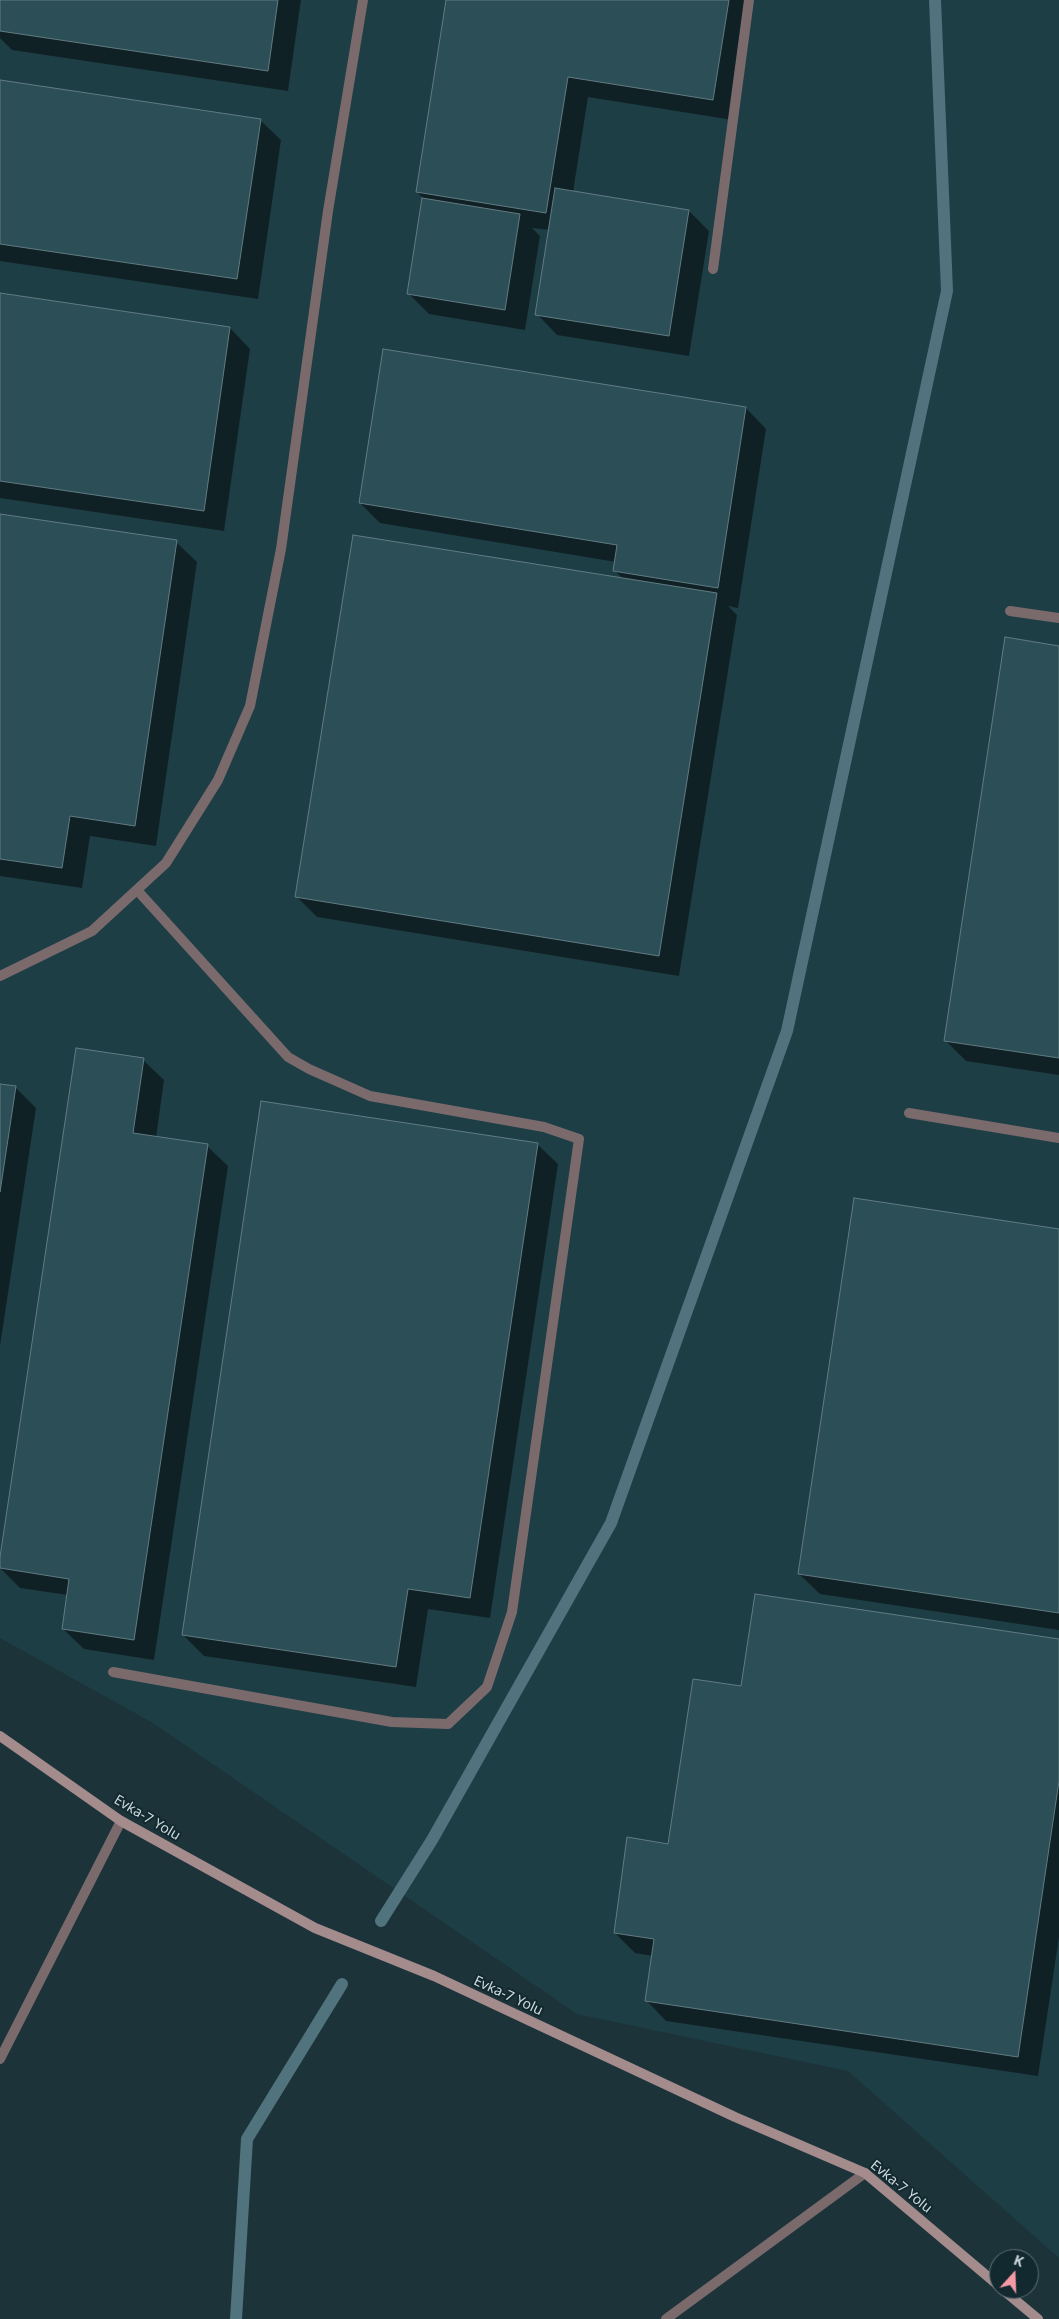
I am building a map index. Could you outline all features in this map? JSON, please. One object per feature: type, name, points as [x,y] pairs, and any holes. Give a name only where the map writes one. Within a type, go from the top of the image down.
[{"type":"street","points":[[0,976],[92,931],[166,863],[218,780],[250,706],[281,549],[328,211],[363,0]]},
{"type":"street","points":[[713,269],[749,0]]},
{"type":"street","points":[[1010,611],[1059,618]]},
{"type":"street","points":[[113,1672],[392,1722],[448,1724],[487,1687],[512,1612],[579,1140],[544,1127],[370,1096],[309,1069],[288,1057],[137,890]]},
{"type":"street","points":[[909,1113],[1059,1138]]},
{"type":"street","name":"Evka-7 Yolu","points":[[0,1736],[122,1821],[315,1928],[434,1976],[735,2117],[865,2173],[989,2278]]},
{"type":"street","points":[[0,2059],[122,1821]]},
{"type":"street","points":[[666,2319],[865,2173]]},
{"type":"street","points":[[1014,2299],[1038,2319]]},
{"type":"shaded area","points":[[0,0],[1059,0],[1059,2258],[848,2071],[577,2014],[153,1723],[0,1638]]},
{"type":"building","points":[[0,0],[278,0],[268,71],[0,31]]},
{"type":"building","points":[[446,0],[729,0],[713,100],[568,77],[546,213],[416,192]]},
{"type":"building","points":[[0,80],[261,119],[237,279],[0,244]]},
{"type":"building","points":[[555,188],[689,210],[669,336],[535,315]]},
{"type":"building","points":[[422,198],[520,214],[505,310],[407,294]]},
{"type":"building","points":[[0,293],[230,327],[204,511],[0,481]]},
{"type":"building","points":[[383,349],[746,407],[718,588],[613,571],[617,545],[359,503]]},
{"type":"building","points":[[0,514],[177,540],[135,826],[70,816],[62,868],[0,859]]},
{"type":"building","points":[[353,535],[717,593],[659,956],[295,897]]},
{"type":"building","points":[[1005,637],[1059,646],[1059,1058],[944,1041]]},
{"type":"building","points":[[76,1048],[144,1058],[133,1133],[208,1144],[134,1640],[62,1629],[69,1579],[0,1568],[0,1557]]},
{"type":"building","points":[[0,1084],[16,1086],[0,1192]]},
{"type":"building","points":[[261,1101],[538,1143],[470,1598],[408,1589],[396,1667],[182,1635]]},
{"type":"building","points":[[854,1198],[1059,1229],[1059,1613],[798,1574]]},
{"type":"building","points":[[755,1594],[1059,1639],[1059,1781],[1018,2057],[645,2001],[654,1939],[614,1933],[627,1837],[668,1844],[693,1679],[741,1686]]},
{"type":"waterway","points":[[381,1921],[432,1840],[611,1523],[787,1031],[947,291],[935,0]]},
{"type":"waterway","points":[[236,2319],[247,2139],[342,1984]]}]
